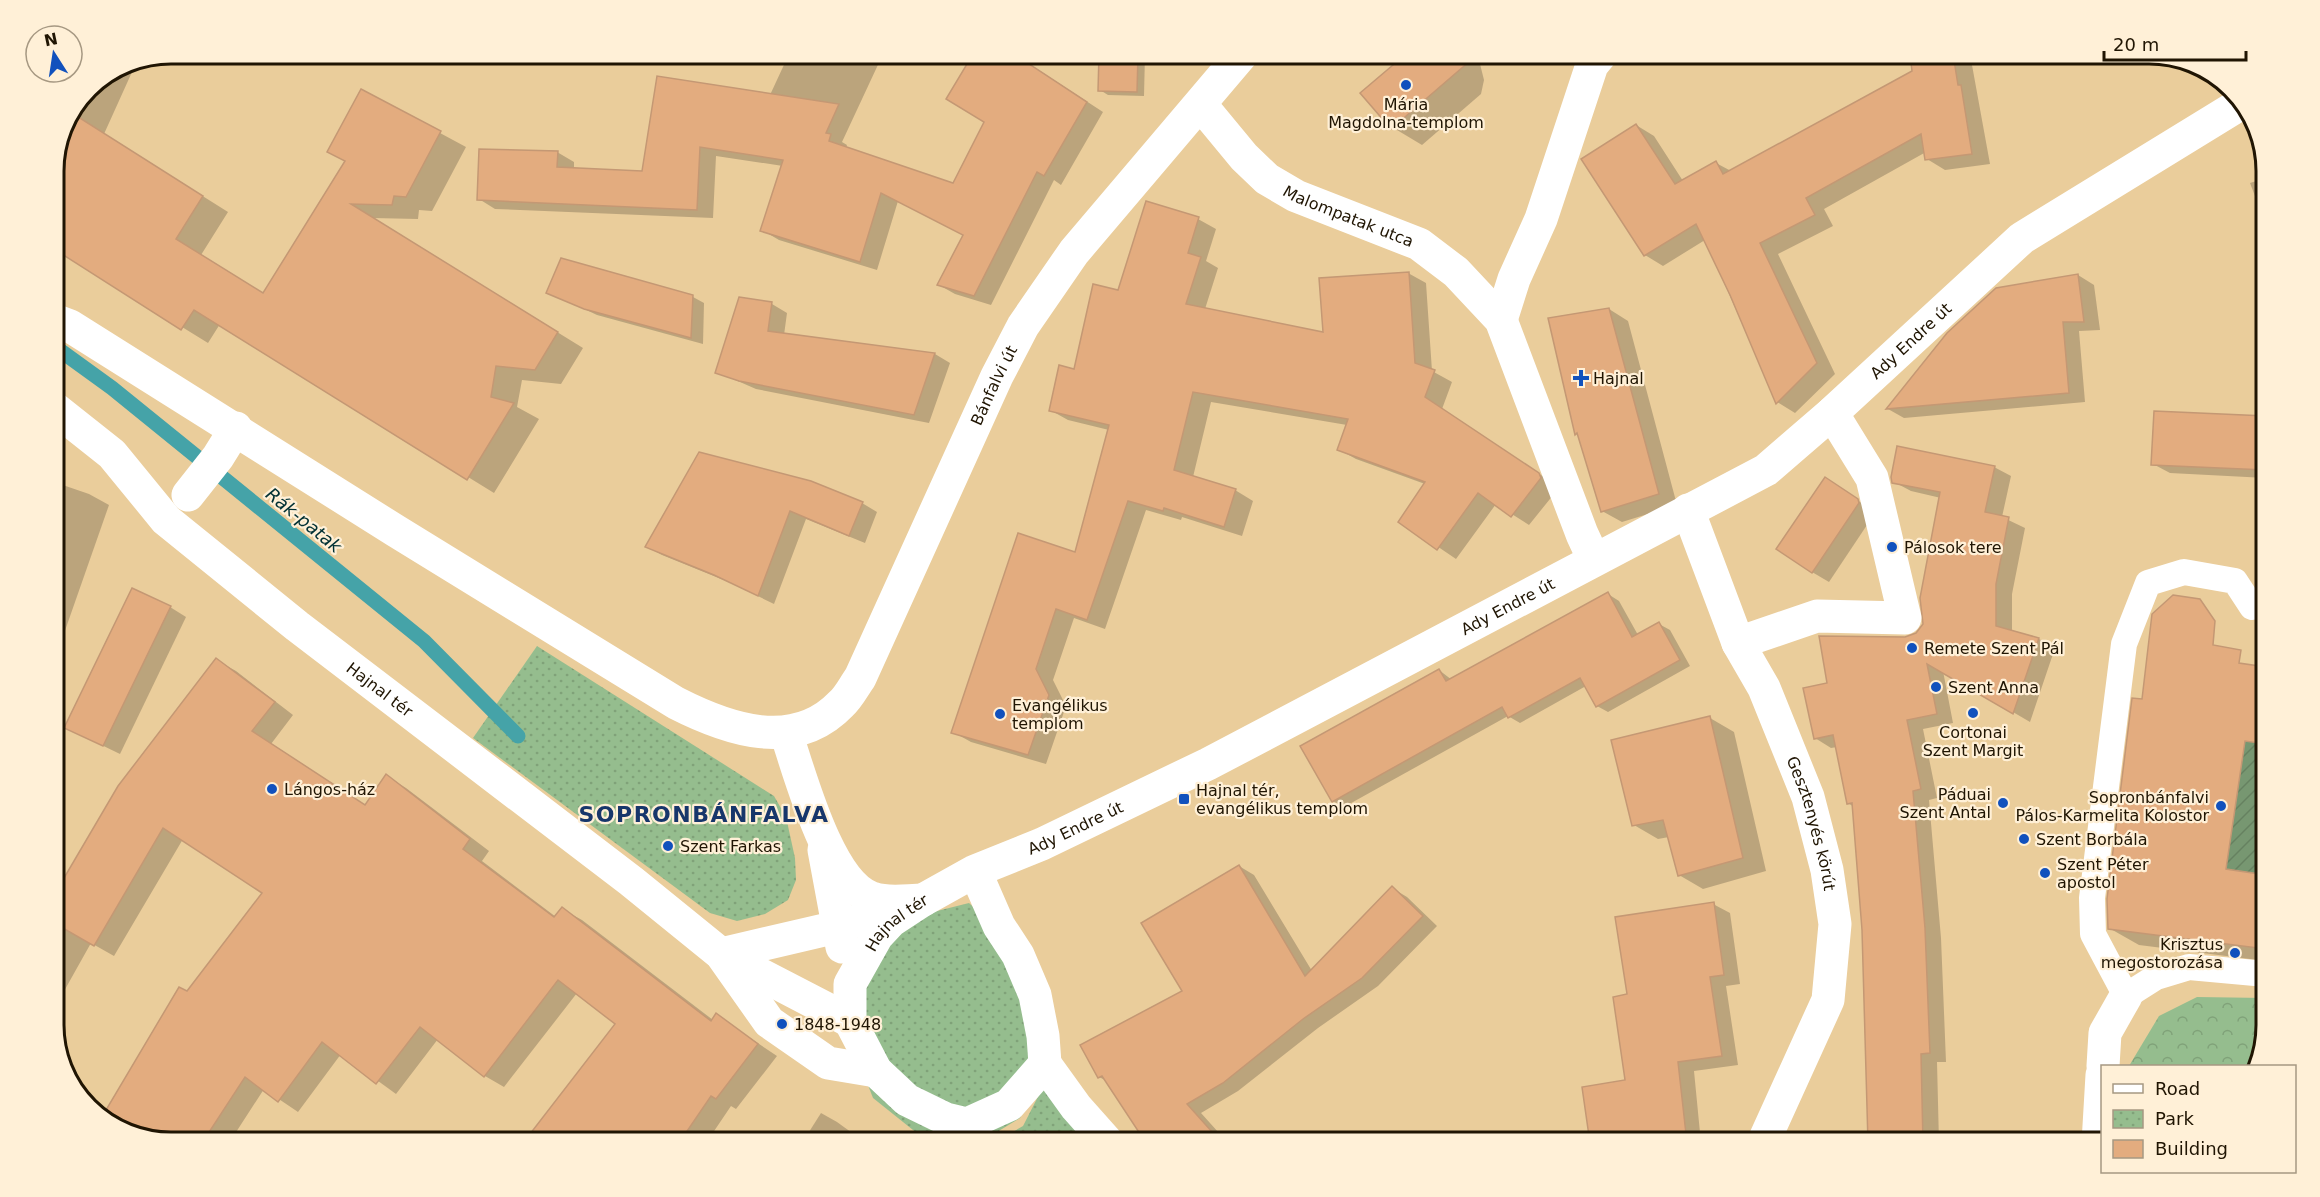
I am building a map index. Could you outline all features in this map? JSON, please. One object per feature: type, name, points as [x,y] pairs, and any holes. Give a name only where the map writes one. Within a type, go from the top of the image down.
[{"type":"street","name":"Bánfalvi út","points":[[786,733],[816,723],[842,704],[860,678],[997,376],[1023,326],[1074,252],[1234,64]]},
{"type":"street","points":[[1501,320],[1514,279],[1541,219],[1593,64]]},
{"type":"street","name":"Malompatak utca","points":[[1201,105],[1244,157],[1267,178],[1296,196],[1419,244],[1456,272],[1501,320],[1594,560]]},
{"type":"street","name":"Ady Endre út","points":[[786,733],[822,840],[845,874],[871,898],[888,901],[923,900],[975,871],[1042,844],[1208,764],[1766,470],[1832,413],[2022,238],[2234,108]]},
{"type":"street","points":[[65,324],[236,428],[396,531],[676,703],[715,721],[747,732],[786,733]]},
{"type":"street","points":[[1738,643],[1817,616],[1905,618],[1872,478],[1832,413]]},
{"type":"street","name":"Hajnal tér","points":[[65,417],[179,506],[297,626],[622,874],[721,954],[769,1022],[828,1063],[876,1071]]},
{"type":"street","points":[[179,506],[218,457],[236,428]]},
{"type":"street","name":"Gesztenyés körút","points":[[1688,510],[1738,643],[1764,688],[1808,797],[1827,870],[1835,924],[1828,1000],[1768,1132]]},
{"type":"street","points":[[822,840],[837,927],[850,984]]},
{"type":"street","points":[[975,871],[999,926],[1018,955],[1035,995],[1044,1036],[1045,1064],[1076,1107],[1098,1132]]},
{"type":"street","name":"Hajnal tér","points":[[721,954],[837,927],[923,900]]},
{"type":"street","name":"Hajnal tér","points":[[923,900],[891,921],[877,936],[850,984],[850,1021],[876,1071],[907,1100],[968,1132]]},
{"type":"street","points":[[721,954],[850,1021]]},
{"type":"street","points":[[2103,1065],[2105,1033],[2127,996]]},
{"type":"street","name":"Hajnal tér","points":[[974,1132],[1009,1104],[1045,1064]]},
{"type":"street","points":[[2099,1132],[2101,1102]]},
{"type":"lane","points":[[2252,607],[2235,581],[2184,572],[2148,583],[2124,644],[2092,898],[2093,934],[2127,996],[2157,977],[2189,967],[2256,973]]},
{"type":"green space","points":[[537,646],[774,796],[786,817],[795,858],[796,880],[788,900],[765,914],[737,921],[710,913],[473,738]]},
{"type":"green space","points":[[2245,741],[2256,743],[2256,873],[2226,869]]},
{"type":"green space","points":[[969,903],[997,929],[1032,998],[1041,1076],[1020,1118],[997,1132],[916,1132],[873,1098],[849,1036],[876,957],[921,915]]},
{"type":"green space","points":[[2197,997],[2256,998],[2255,1040],[2248,1065],[2130,1065],[2159,1016]]},
{"type":"green space","points":[[1046,1081],[1084,1132],[1013,1132],[1023,1126]]},
{"type":"building","points":[[967,64],[1029,64],[1087,102],[1044,176],[1037,172],[974,296],[937,285],[963,235],[881,193],[860,262],[760,231],[783,160],[700,147],[697,210],[477,200],[479,149],[558,151],[557,167],[642,171],[657,76],[839,104],[826,133],[831,134],[829,141],[953,183],[984,122],[946,99]]},
{"type":"building","points":[[1099,64],[1138,64],[1137,92],[1098,91]]},
{"type":"building","name":"Mária Magdolna-templom","points":[[1394,64],[1466,64],[1391,129],[1360,93]]},
{"type":"building","points":[[1911,64],[1955,64],[1958,85],[1961,85],[1972,154],[1925,160],[1921,134],[1806,198],[1815,215],[1760,243],[1817,363],[1776,404],[1730,295],[1696,224],[1644,256],[1581,159],[1636,124],[1675,184],[1716,161],[1723,174],[1912,71]]},
{"type":"building","points":[[361,89],[441,131],[406,197],[394,196],[392,205],[351,204],[558,332],[535,370],[496,366],[491,397],[514,403],[467,480],[194,310],[181,330],[65,256],[65,157],[79,118],[203,196],[176,239],[263,293],[345,161],[327,152]]},
{"type":"building","points":[[1146,201],[1199,217],[1188,253],[1201,257],[1186,304],[1323,332],[1319,278],[1409,272],[1415,363],[1435,370],[1425,397],[1539,473],[1541,478],[1511,517],[1478,493],[1437,550],[1398,522],[1425,482],[1337,450],[1348,419],[1193,392],[1174,470],[1236,489],[1224,527],[1164,508],[1163,511],[1128,501],[1087,620],[1056,609],[1036,669],[1049,695],[1028,755],[951,733],[1018,533],[1075,552],[1109,425],[1049,411],[1059,365],[1074,369],[1093,284],[1118,290]]},
{"type":"building","points":[[561,258],[693,295],[691,338],[584,309],[546,293]]},
{"type":"building","points":[[2078,274],[2084,322],[2063,322],[2069,393],[1886,409],[1947,333],[1996,288]]},
{"type":"building","points":[[739,297],[772,302],[768,331],[935,353],[914,415],[739,381],[715,373]]},
{"type":"building","points":[[1609,308],[1659,494],[1601,512],[1577,433],[1575,435],[1548,318]]},
{"type":"building","points":[[2154,411],[2255,416],[2255,470],[2151,465]]},
{"type":"building","points":[[1897,446],[1995,466],[1985,512],[2009,517],[1996,584],[1996,626],[2039,638],[2013,714],[1927,664],[1937,714],[1907,720],[1921,789],[1913,791],[1925,928],[1930,1053],[1921,1054],[1923,1132],[1868,1132],[1862,930],[1852,803],[1847,804],[1833,735],[1814,739],[1803,688],[1827,683],[1819,636],[1905,637],[1916,633],[1923,624],[1920,598],[1940,492],[1892,483]]},
{"type":"building","points":[[699,452],[811,481],[863,502],[849,536],[790,511],[758,596],[645,547]]},
{"type":"building","points":[[1825,477],[1858,499],[1859,503],[1812,573],[1776,549]]},
{"type":"building","points":[[132,588],[171,606],[103,746],[65,728]]},
{"type":"building","points":[[1608,592],[1632,637],[1659,622],[1680,660],[1596,707],[1580,678],[1508,718],[1502,707],[1332,802],[1300,746],[1439,669],[1446,681]]},
{"type":"building","points":[[2173,595],[2200,599],[2215,621],[2213,645],[2241,650],[2239,663],[2256,665],[2256,743],[2245,741],[2226,869],[2256,873],[2256,948],[2108,929],[2107,899],[2132,698],[2142,699],[2152,614]]},
{"type":"building","points":[[216,658],[275,702],[252,731],[365,805],[386,774],[470,839],[463,849],[554,917],[562,907],[711,1021],[716,1013],[758,1044],[716,1099],[711,1096],[686,1132],[532,1132],[615,1024],[558,980],[484,1077],[420,1027],[376,1084],[322,1042],[278,1102],[245,1077],[209,1132],[157,1132],[137,1127],[106,1110],[179,987],[187,991],[262,893],[163,828],[94,946],[65,929],[65,876],[118,786]]},
{"type":"building","points":[[1710,716],[1743,858],[1678,876],[1663,820],[1632,826],[1611,740]]},
{"type":"building","points":[[1239,865],[1305,976],[1392,886],[1423,916],[1362,978],[1303,1019],[1223,1083],[1187,1104],[1212,1132],[1139,1132],[1102,1076],[1098,1078],[1080,1045],[1182,991],[1141,923]]},
{"type":"building","points":[[1714,902],[1724,975],[1710,977],[1722,1056],[1678,1062],[1686,1132],[1588,1132],[1582,1087],[1625,1080],[1613,997],[1627,994],[1615,917]]},
{"type":"waterway","name":"Rák-patak","points":[[65,354],[112,388],[424,641],[518,736]]},
{"type":"place","name":"Mária Magdolna-templom","points":[[1406,85]]},
{"type":"place","name":"Hajnal","points":[[1581,378]]},
{"type":"place","name":"Pálosok tere","points":[[1892,547]]},
{"type":"place","name":"Remete Szent Pál","points":[[1912,648]]},
{"type":"place","name":"Szent Anna","points":[[1936,687]]},
{"type":"place","name":"Cortonai Szent Margit","points":[[1973,713]]},
{"type":"place","name":"Evangélikus templom","points":[[1000,714]]},
{"type":"place","name":"Lángos-ház","points":[[272,789]]},
{"type":"place","name":"Hajnal tér, evangélikus templom","points":[[1184,799]]},
{"type":"place","name":"Páduai Szent Antal","points":[[2003,803]]},
{"type":"place","name":"Sopronbánfalvi Pálos-Karmelita Kolostor","points":[[2221,806]]},
{"type":"place","name":"Szent Borbála","points":[[2024,839]]},
{"type":"place","name":"Szent Farkas","points":[[668,846]]},
{"type":"place","name":"Szent Péter apostol","points":[[2045,873]]},
{"type":"place","name":"Krisztus megostorozása","points":[[2235,953]]},
{"type":"place","name":"1848-1948","points":[[782,1024]]},
{"type":"district","name":"SOPRONBÁNFALVA","points":[[704,814]]}]
